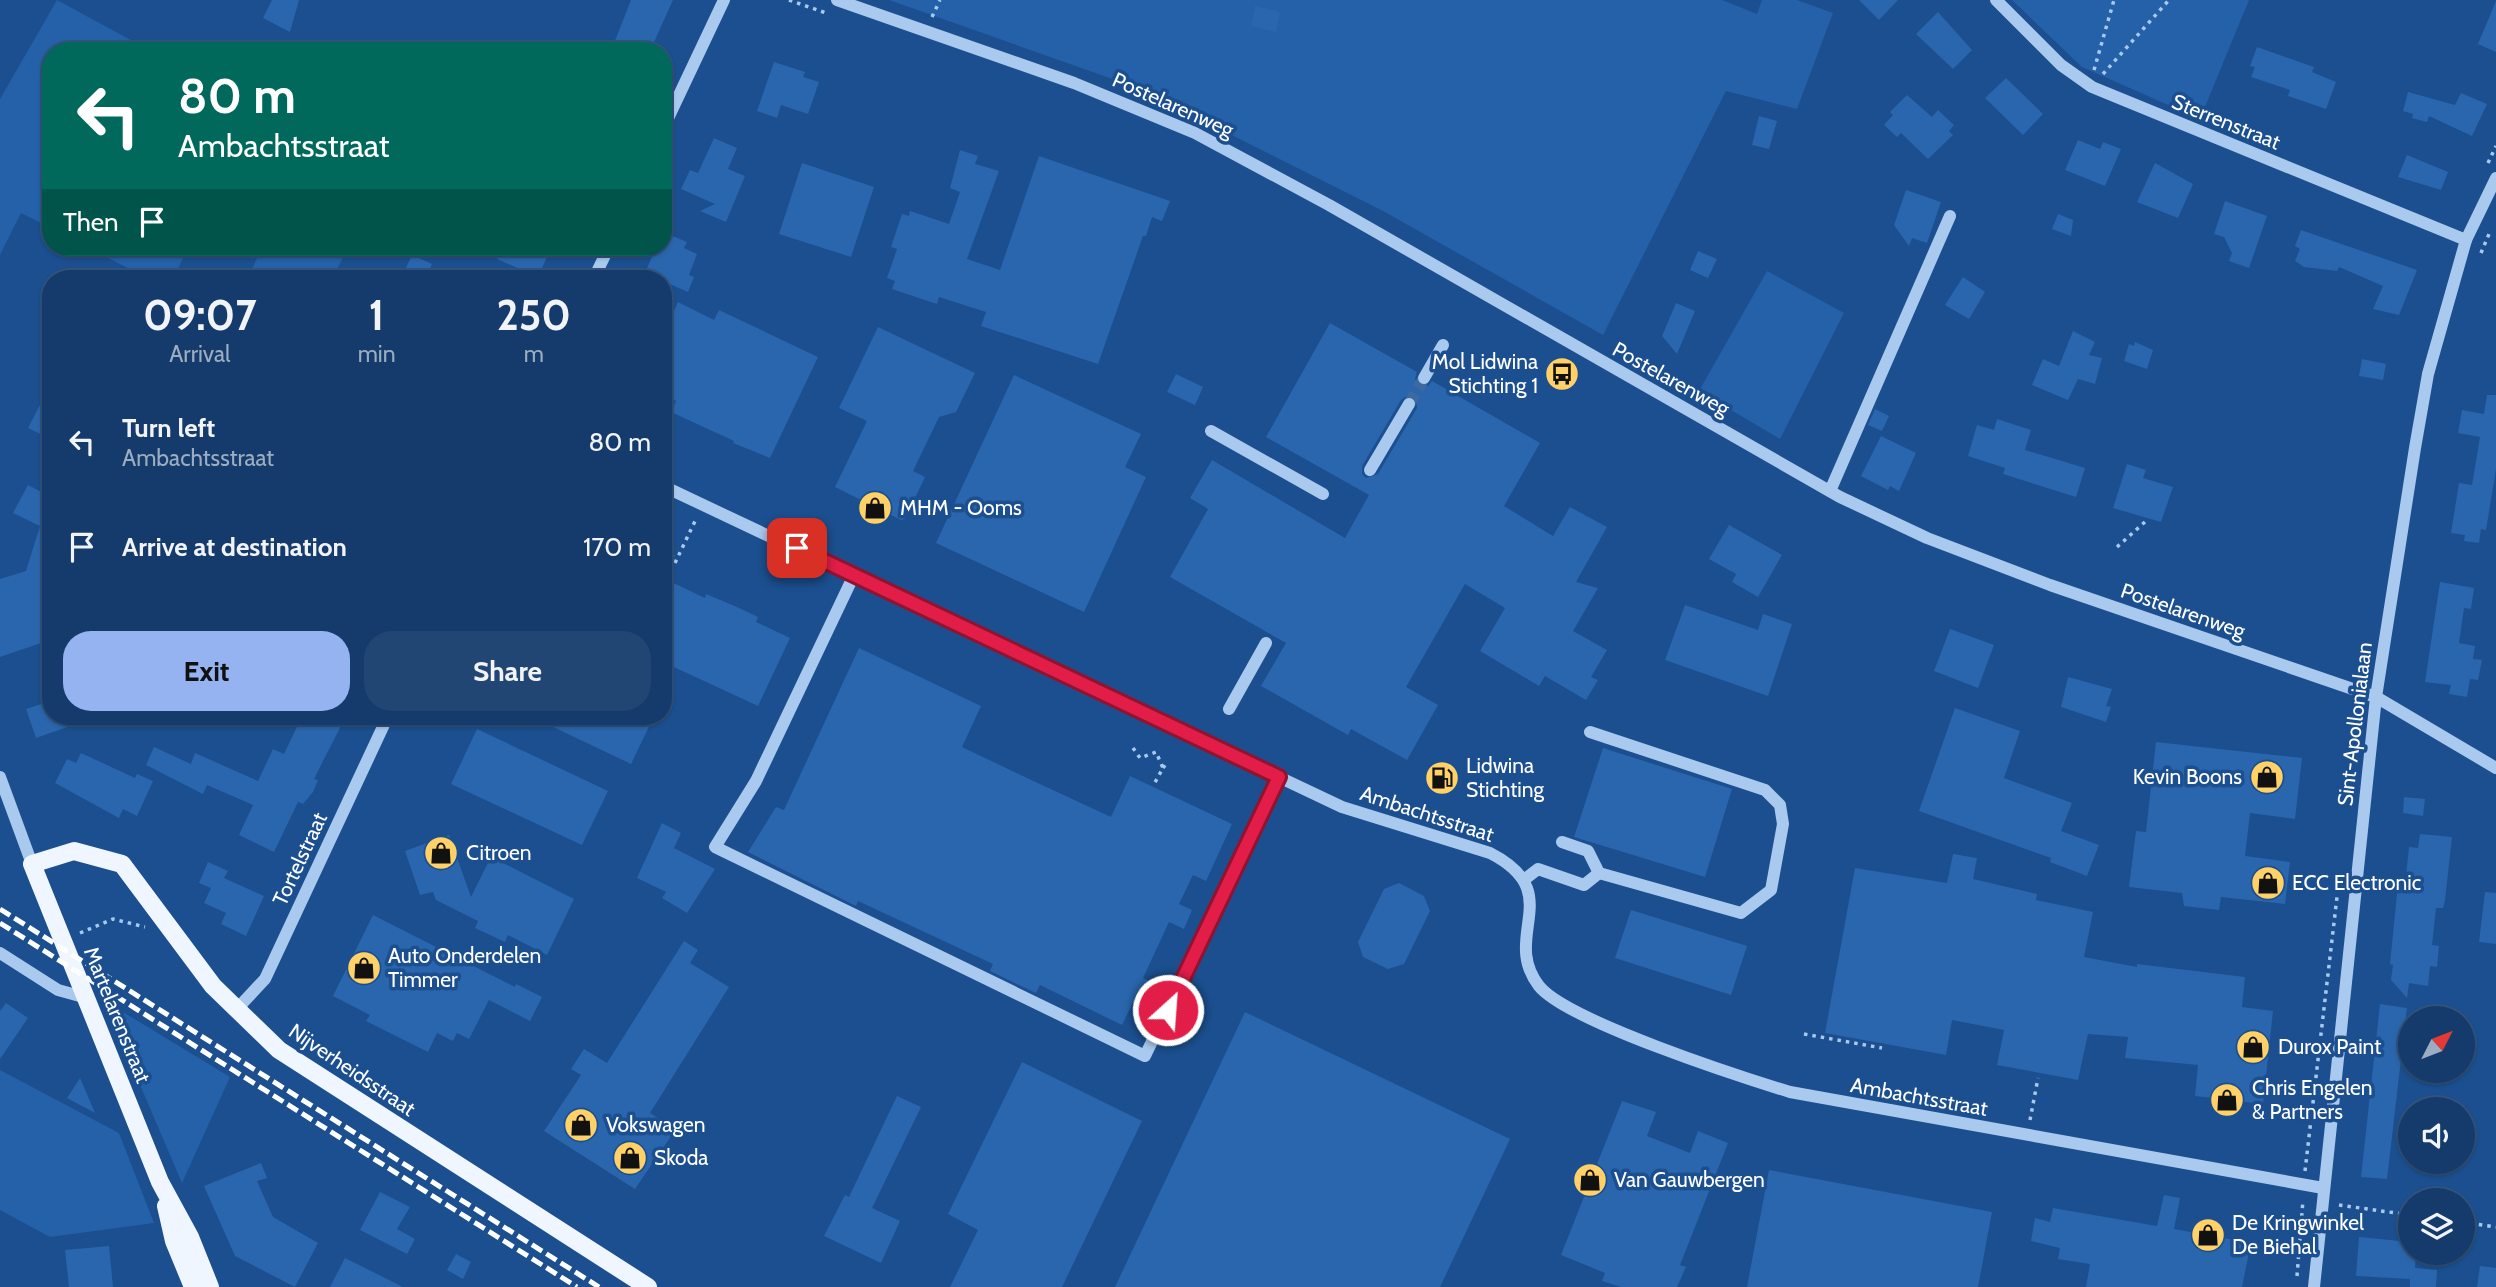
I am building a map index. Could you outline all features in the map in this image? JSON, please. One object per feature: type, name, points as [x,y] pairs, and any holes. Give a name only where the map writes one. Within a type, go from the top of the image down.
[{"type":"main road","name":"Nijverheidsstraat","points":[[32,864],[75,851],[122,864],[135,876],[213,986],[279,1050],[649,1287]]},
{"type":"main road","name":"Martelarenstraat","points":[[32,864],[160,1182],[190,1237],[210,1287]]},
{"type":"main road","name":"Martelarenstraat","points":[[160,1182],[174,1241],[193,1287]]},
{"type":"street","points":[[672,110],[724,0]]},
{"type":"street","name":"Postelarenweg","points":[[837,0],[1074,83],[1195,133],[1329,205],[1830,491],[1927,538],[2038,580],[2376,697],[2496,768]]},
{"type":"street","name":"Sterrenstraat","points":[[1996,0],[2061,65],[2092,86],[2466,240]]},
{"type":"street","name":"Sint-Apollonialaan","points":[[2314,1287],[2376,697],[2421,412],[2466,240],[2496,178]]},
{"type":"street","points":[[1830,491],[1950,216]]},
{"type":"street","points":[[1424,378],[1443,345]]},
{"type":"street","points":[[1370,470],[1409,404]]},
{"type":"street","points":[[1210,430],[1323,494]]},
{"type":"street","name":"Ambachtsstraat","points":[[672,490],[1342,807],[1490,853],[1511,864],[1525,879],[1530,896],[1526,941],[1531,974],[1541,989],[1569,1009],[1725,1072],[1790,1093],[2323,1188]]},
{"type":"street","points":[[853,575],[756,780],[715,847],[1145,1056],[1279,777]]},
{"type":"street","points":[[1229,709],[1266,643]]},
{"type":"street","name":"Tortelstraat","points":[[236,1010],[265,979],[384,725]]},
{"type":"street","points":[[1562,842],[1588,851],[1599,873],[1741,913],[1771,890],[1783,824],[1780,805],[1765,790],[1590,732]]},
{"type":"street","points":[[0,777],[32,864]]},
{"type":"street","points":[[1525,879],[1538,869],[1584,885],[1599,873]]},
{"type":"street","points":[[0,953],[58,990],[87,998]]},
{"type":"path","points":[[2092,86],[2094,62],[2114,0]]},
{"type":"path","points":[[2092,86],[2169,0]]},
{"type":"path","points":[[931,18],[943,23]]},
{"type":"path","points":[[672,558],[676,561],[703,505]]},
{"type":"path","points":[[2117,547],[2146,521]]},
{"type":"path","points":[[1133,748],[1140,758],[1156,752],[1163,768]]},
{"type":"path","points":[[1153,786],[1168,761]]},
{"type":"path","points":[[63,943],[90,926],[113,919],[176,936]]},
{"type":"path","points":[[1804,1034],[1882,1048]]},
{"type":"path","points":[[2027,1136],[2038,1078]]},
{"type":"path","points":[[2336,1205],[2398,1213]]},
{"type":"path","points":[[2475,1224],[2496,1227]]},
{"type":"shaded area","points":[[57,0],[134,42],[42,42],[42,224],[21,213],[0,255],[0,99]]},
{"type":"shaded area","points":[[889,0],[1722,0],[1757,14],[1762,0],[1797,0],[1833,13],[1797,109],[1726,91],[1603,335],[1383,211],[1138,88]]},
{"type":"shaded area","points":[[2012,0],[2249,0],[2200,119],[2082,67]]},
{"type":"shaded area","points":[[104,256],[184,256],[178,270],[132,270]]},
{"type":"shaded area","points":[[258,256],[344,256],[337,270],[252,270]]},
{"type":"shaded area","points":[[1767,271],[1844,313],[1780,439],[1699,391]]},
{"type":"shaded area","points":[[108,1010],[123,1012],[230,1077],[182,1183]]},
{"type":"shaded area","points":[[0,1070],[119,1133],[154,1223],[50,1237],[0,1210]]},
{"type":"building","points":[[272,0],[299,0],[290,32],[263,18]]},
{"type":"building","points":[[631,0],[673,0],[654,42],[615,42]]},
{"type":"building","points":[[1859,0],[1898,0],[1879,20]]},
{"type":"building","points":[[2496,1],[2496,52],[2478,44]]},
{"type":"building","points":[[1255,6],[1280,12],[1276,32],[1251,26]]},
{"type":"building","points":[[1938,12],[1972,50],[1953,69],[1916,34]]},
{"type":"building","points":[[2257,47],[2314,67],[2312,72],[2336,82],[2326,109],[2288,96],[2290,90],[2251,77],[2255,67],[2250,66]]},
{"type":"building","points":[[774,62],[805,72],[803,77],[819,82],[808,114],[781,105],[777,118],[757,111]]},
{"type":"building","points":[[2006,78],[2043,114],[2023,135],[1985,98]]},
{"type":"building","points":[[2408,92],[2455,105],[2461,93],[2487,104],[2472,136],[2429,116],[2427,122],[2412,118],[2413,114],[2403,111]]},
{"type":"building","points":[[1907,95],[1932,117],[1938,110],[1954,125],[1949,131],[1953,135],[1928,159],[1901,133],[1897,137],[1884,125],[1893,115],[1890,112]]},
{"type":"building","points":[[1759,116],[1777,121],[1769,149],[1752,145]]},
{"type":"building","points":[[714,138],[737,148],[728,169],[745,176],[726,222],[700,211],[715,204],[681,189],[690,170],[698,173]]},
{"type":"building","points":[[2078,140],[2100,149],[2103,142],[2121,149],[2105,186],[2065,170]]},
{"type":"building","points":[[960,150],[978,156],[975,164],[999,171],[967,259],[1000,270],[1039,156],[1170,201],[1162,221],[1152,217],[1146,236],[1143,236],[1098,364],[981,326],[986,312],[939,297],[937,304],[892,289],[895,281],[887,278],[897,249],[891,247],[902,214],[909,216],[910,211],[949,224],[960,192],[950,188]]},
{"type":"building","points":[[2407,155],[2448,172],[2441,190],[2398,177]]},
{"type":"building","points":[[802,163],[874,187],[851,257],[779,234]]},
{"type":"building","points":[[2155,163],[2193,184],[2178,218],[2137,202]]},
{"type":"building","points":[[1906,190],[1941,202],[1927,243],[1912,238],[1909,246],[1894,225]]},
{"type":"building","points":[[2225,201],[2267,216],[2249,268],[2229,261],[2232,253],[2224,237],[2214,234]]},
{"type":"building","points":[[2058,214],[2073,220],[2071,236],[2052,229]]},
{"type":"building","points":[[2301,230],[2417,270],[2399,315],[2373,309],[2383,286],[2339,267],[2337,271],[2304,267],[2295,261],[2300,249],[2295,246]]},
{"type":"building","points":[[672,236],[687,242],[684,248],[697,254],[689,275],[694,277],[688,292],[672,285],[672,270],[646,270],[652,256],[672,256]]},
{"type":"building","points":[[1698,251],[1717,259],[1708,278],[1690,270]]},
{"type":"building","points":[[412,256],[432,264],[429,270],[405,270]]},
{"type":"building","points":[[498,256],[547,257],[541,270],[522,270],[497,259]]},
{"type":"building","points":[[1963,277],[1985,292],[1969,319],[1945,305]]},
{"type":"building","points":[[678,302],[714,320],[719,310],[818,357],[770,458],[672,412],[676,401],[672,399],[672,315]]},
{"type":"building","points":[[1676,303],[1695,311],[1677,354],[1662,336]]},
{"type":"building","points":[[1330,323],[1417,372],[1415,379],[1419,385],[1428,386],[1432,381],[1540,443],[1504,506],[1553,536],[1570,507],[1607,527],[1576,582],[1598,588],[1573,631],[1607,650],[1591,677],[1598,680],[1586,700],[1545,676],[1539,686],[1480,651],[1505,608],[1465,584],[1406,687],[1438,705],[1407,760],[1351,729],[1348,735],[1261,686],[1286,643],[1170,577],[1208,509],[1190,498],[1212,460],[1345,538],[1369,495],[1266,437]],"holes":[[[1408,395],[1416,399],[1417,408],[1378,474],[1366,478],[1362,474],[1362,466],[1401,400]]]},
{"type":"building","points":[[878,327],[975,373],[956,412],[939,417],[913,471],[925,477],[905,519],[901,520],[835,487],[867,421],[839,408]]},
{"type":"building","points":[[2073,331],[2095,342],[2089,355],[2102,358],[2095,384],[2078,379],[2068,400],[2032,385],[2043,359],[2059,366]]},
{"type":"building","points":[[2135,342],[2153,350],[2147,369],[2124,361],[2129,344],[2134,346]]},
{"type":"building","points":[[2362,359],[2386,364],[2383,380],[2359,376]]},
{"type":"building","points":[[1176,374],[1203,387],[1195,405],[1167,392]]},
{"type":"building","points":[[1014,375],[1141,434],[1125,467],[1146,477],[1084,612],[936,543]]},
{"type":"building","points":[[2487,395],[2496,395],[2496,469],[2486,530],[2481,529],[2479,543],[2464,541],[2465,535],[2451,533],[2459,483],[2472,485],[2480,437],[2458,433],[2462,410],[2484,414]]},
{"type":"building","points":[[42,401],[42,435],[28,428]]},
{"type":"building","points":[[1875,409],[1889,416],[1882,431],[1868,425]]},
{"type":"building","points":[[1997,419],[2031,430],[2025,450],[2085,468],[2076,497],[2003,474],[2005,468],[1968,456],[1977,425],[1994,430]]},
{"type":"building","points":[[1881,436],[1916,453],[1899,491],[1890,486],[1888,490],[1861,476]]},
{"type":"building","points":[[2127,464],[2146,470],[2143,478],[2173,487],[2161,522],[2113,508]]},
{"type":"building","points":[[28,485],[42,492],[42,643],[0,657],[0,579],[26,571],[40,526],[13,513]]},
{"type":"building","points":[[1729,525],[1782,555],[1758,597],[1732,582],[1736,574],[1709,559]]},
{"type":"building","points":[[672,582],[705,598],[706,594],[737,607],[758,617],[756,622],[790,638],[758,706],[672,666]]},
{"type":"building","points":[[2440,582],[2474,588],[2471,609],[2464,608],[2459,643],[2475,646],[2473,659],[2482,660],[2478,680],[2470,679],[2467,697],[2449,694],[2451,685],[2425,682]]},
{"type":"building","points":[[1685,605],[1758,630],[1763,614],[1792,624],[1768,696],[1665,660]]},
{"type":"building","points":[[1950,629],[1994,645],[1978,688],[1934,671]]},
{"type":"building","points":[[859,648],[981,706],[962,747],[1027,778],[1111,817],[1130,776],[1232,824],[1206,881],[1193,875],[1179,904],[1192,910],[1184,929],[1169,922],[1143,978],[1157,985],[1148,1004],[1135,998],[1122,1025],[1040,985],[1036,993],[990,971],[993,964],[858,901],[856,906],[748,852],[776,807],[784,810]]},
{"type":"building","points":[[2068,677],[2112,689],[2106,706],[2111,707],[2106,722],[2061,707]]},
{"type":"building","points":[[42,704],[42,725],[73,725],[36,738],[26,709]]},
{"type":"building","points":[[1955,708],[2020,731],[2004,778],[2072,803],[2061,831],[2099,845],[2087,876],[2050,862],[2051,858],[1919,811]]},
{"type":"building","points":[[298,725],[341,725],[314,779],[318,780],[313,792],[303,804],[298,802],[274,852],[239,835],[253,805],[207,785],[203,794],[146,765],[154,747],[191,764],[195,753],[258,781],[273,749],[284,754]]},
{"type":"building","points":[[549,725],[650,725],[631,764]]},
{"type":"building","points":[[477,729],[608,791],[582,845],[451,784]]},
{"type":"building","points":[[2156,742],[2302,758],[2295,819],[2250,813],[2245,856],[2290,862],[2285,904],[2221,897],[2219,910],[2184,906],[2182,893],[2129,887],[2136,831],[2146,832]]},
{"type":"building","points":[[1603,748],[1732,789],[1705,877],[1574,837]]},
{"type":"building","points":[[81,753],[135,778],[137,774],[153,781],[137,816],[123,809],[119,818],[55,783],[67,759],[76,763]]},
{"type":"building","points":[[2404,797],[2425,799],[2423,816],[2403,813]]},
{"type":"building","points":[[662,823],[681,833],[674,848],[715,869],[687,913],[662,898],[666,892],[637,878]]},
{"type":"building","points":[[2420,834],[2452,837],[2445,900],[2443,908],[2436,908],[2432,945],[2439,946],[2437,967],[2430,966],[2428,986],[2409,983],[2407,998],[2391,980],[2393,965],[2390,964],[2398,884],[2405,885],[2409,847],[2418,848]]},
{"type":"building","points":[[449,835],[471,897],[491,857],[574,899],[547,955],[508,935],[505,942],[475,928],[478,921],[436,900],[433,892],[420,895],[405,851]]},
{"type":"building","points":[[1953,854],[1977,858],[1973,879],[2037,894],[2036,900],[2093,912],[2084,957],[2137,967],[2137,964],[2245,977],[2242,1007],[2273,1011],[2263,1104],[2195,1096],[2198,1065],[2125,1058],[2128,1037],[2088,1034],[2078,1080],[1997,1065],[2004,1030],[1952,1020],[1946,1055],[1825,1033],[1855,868],[1947,883]]},
{"type":"building","points":[[208,862],[228,871],[224,878],[264,896],[246,936],[221,924],[226,913],[204,903],[211,888],[199,883]]},
{"type":"building","points":[[1399,883],[1424,896],[1430,911],[1404,964],[1388,969],[1363,957],[1358,942],[1384,889]]},
{"type":"building","points":[[2485,892],[2496,893],[2496,944],[2479,942]]},
{"type":"building","points":[[1631,910],[1747,946],[1731,995],[1615,958]]},
{"type":"building","points":[[373,915],[515,987],[516,984],[542,997],[530,1021],[489,1000],[469,1039],[457,1033],[453,1041],[437,1033],[428,1052],[366,1021],[370,1015],[333,996]]},
{"type":"building","points":[[684,941],[698,950],[690,963],[729,987],[650,1113],[676,1129],[635,1189],[544,1131],[581,1075],[571,1069],[584,1049],[607,1063]]},
{"type":"building","points":[[6,1003],[28,1018],[0,1059],[0,1011]]},
{"type":"building","points":[[2380,1004],[2398,1007],[2398,1083],[2387,1179],[2361,1177]]},
{"type":"building","points":[[1245,1012],[1510,1139],[1440,1287],[1115,1287]]},
{"type":"building","points":[[1022,1062],[1142,1121],[1062,1287],[950,1287],[978,1230],[948,1214]]},
{"type":"building","points":[[80,1078],[95,1113],[67,1098]]},
{"type":"building","points":[[897,1096],[921,1107],[872,1208],[900,1221],[881,1263],[824,1236],[845,1195],[849,1197]]},
{"type":"building","points":[[1622,1101],[1656,1112],[1647,1136],[1690,1153],[1698,1131],[1728,1143],[1680,1265],[1686,1267],[1677,1287],[1621,1287],[1602,1281],[1605,1273],[1561,1255]]},
{"type":"building","points":[[261,1163],[267,1178],[257,1181],[273,1217],[318,1243],[295,1287],[235,1256],[204,1186]]},
{"type":"building","points":[[1769,1170],[1992,1212],[1978,1287],[1747,1287]]},
{"type":"building","points":[[380,1192],[410,1207],[397,1229],[415,1239],[407,1254],[360,1230]]},
{"type":"building","points":[[2164,1195],[2180,1198],[2174,1229],[2251,1243],[2242,1287],[2086,1287],[2090,1264],[2058,1259],[2060,1248],[2031,1241],[2035,1218],[2050,1222],[2053,1208],[2157,1226]]},
{"type":"building","points":[[2359,1237],[2398,1241],[2398,1265],[2415,1265],[2415,1268],[2437,1270],[2436,1287],[2410,1287],[2410,1279],[2356,1276]]},
{"type":"building","points":[[109,1246],[113,1287],[69,1287],[65,1250]]},
{"type":"building","points":[[456,1254],[471,1262],[463,1279],[447,1270]]},
{"type":"building","points":[[345,1258],[403,1287],[330,1287]]},
{"type":"building","points":[[2480,1266],[2496,1268],[2496,1287],[2477,1287]]},
{"type":"tunnel","points":[[1409,404],[1424,378]]},
{"type":"railway","points":[[0,909],[599,1287]]},
{"type":"railway","points":[[0,923],[577,1287]]},
{"type":"place","name":"Mol Lidwina Stichting 1","points":[[1562,374]]},
{"type":"place","name":"MHM - Ooms","points":[[875,508]]},
{"type":"place","name":"Kevin Boons","points":[[2267,777]]},
{"type":"place","name":"Lidwina Stichting","points":[[1442,778]]},
{"type":"place","name":"Citroen","points":[[441,853]]},
{"type":"place","name":"ECC Electronic","points":[[2268,883]]},
{"type":"place","name":"Auto Onderdelen Timmer","points":[[364,968]]},
{"type":"place","name":"Durox Paint","points":[[2253,1047]]},
{"type":"place","name":"Chris Engelen & Partners","points":[[2227,1100]]},
{"type":"place","name":"Vokswagen","points":[[581,1125]]},
{"type":"place","name":"Skoda","points":[[630,1158]]},
{"type":"place","name":"Van Gauwbergen","points":[[1590,1180]]},
{"type":"place","name":"De Kringwinkel De Biehal","points":[[2208,1235]]},
{"type":"route","points":[[797,548],[1279,777],[1168,1010]]}]
